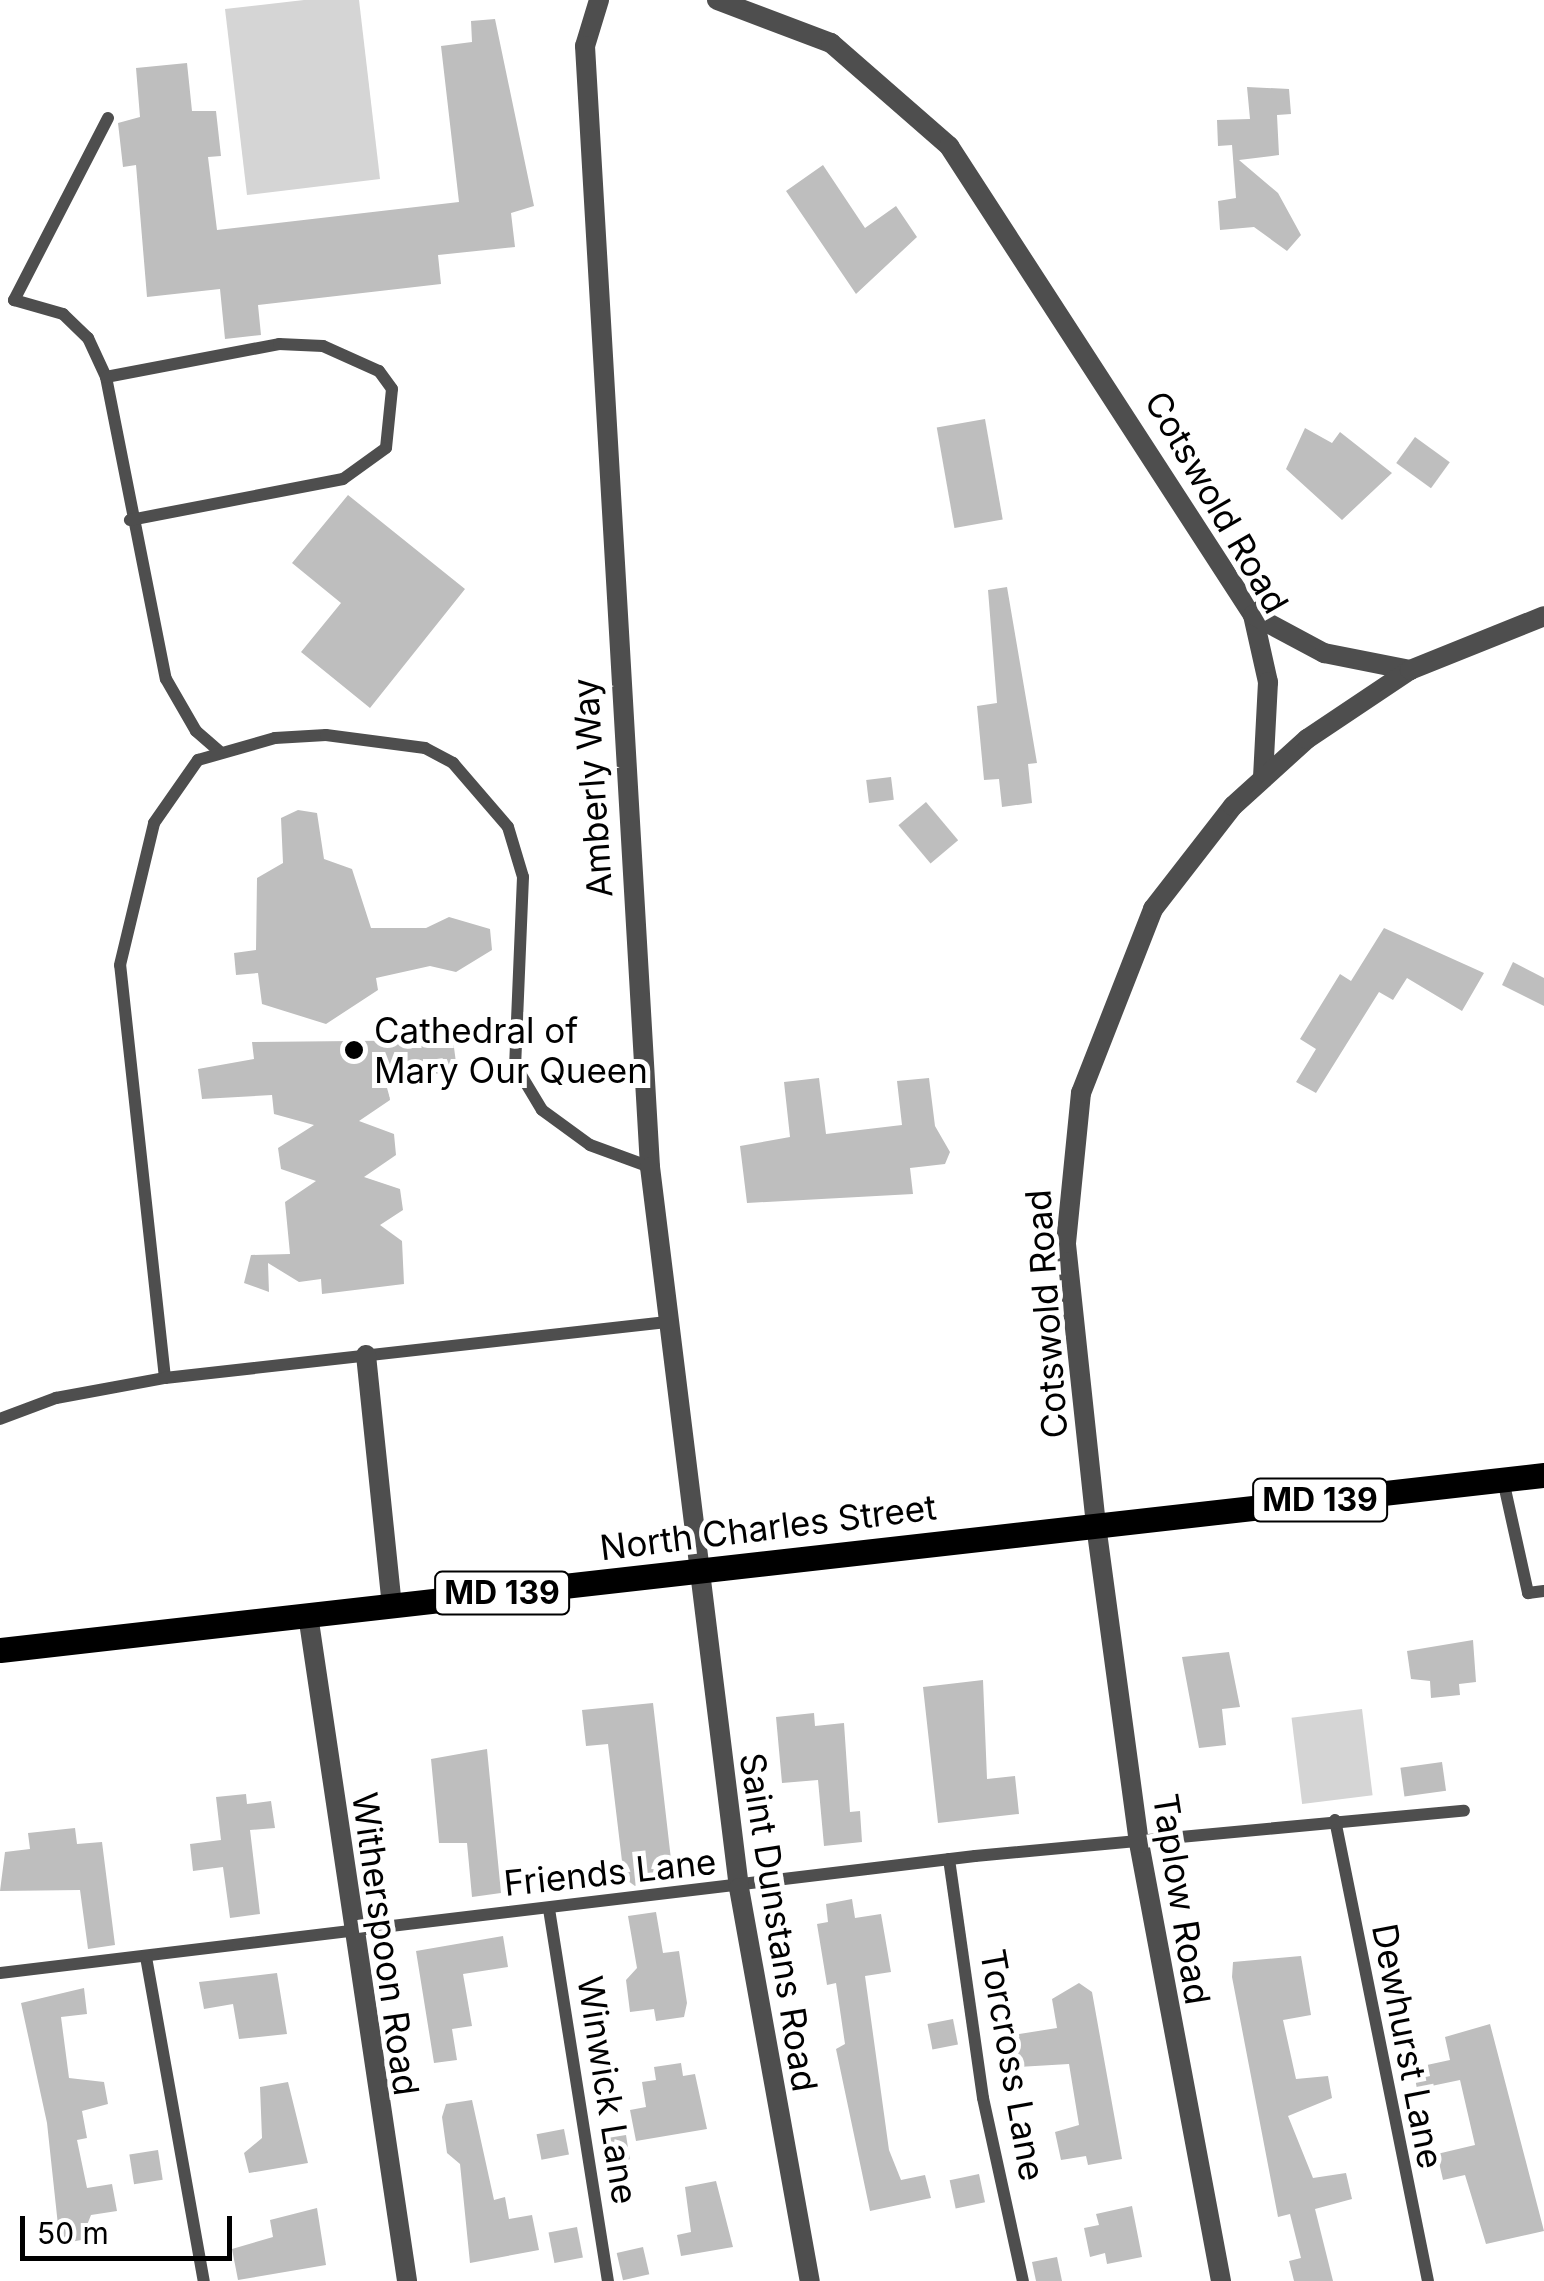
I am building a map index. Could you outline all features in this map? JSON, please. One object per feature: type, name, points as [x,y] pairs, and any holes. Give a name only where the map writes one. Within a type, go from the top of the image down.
[{"type":"main road","name":"North Charles Street","points":[[0,1650],[1544,1475]]},
{"type":"street","name":"Cotswold Road","points":[[717,0],[830,43],[940,135],[1254,615],[1268,682],[1263,776],[1200,841],[1154,910],[1080,1093],[1066,1243],[1096,1525]]},
{"type":"street","name":"Amberly Way","points":[[598,1],[585,46],[650,1167],[695,1570]]},
{"type":"street","points":[[1254,615],[1324,653],[1410,670]]},
{"type":"street","points":[[1263,776],[1410,670],[1544,616]]},
{"type":"street","points":[[366,1355],[392,1606]]},
{"type":"street","name":"Taplow Road","points":[[1096,1525],[1139,1843],[1221,2281]]},
{"type":"street","name":"Saint Dunstans Road","points":[[695,1570],[739,1888],[810,2281]]},
{"type":"street","name":"Witherspoon Road","points":[[308,1615],[350,1930],[407,2281]]},
{"type":"lane","points":[[108,118],[14,300],[63,314],[88,338],[106,377],[130,520],[166,679],[196,731],[220,752]]},
{"type":"lane","points":[[106,377],[278,344],[323,346],[380,371],[392,390],[386,448],[343,478],[130,520]]},
{"type":"lane","points":[[165,1378],[120,965],[154,823],[173,787],[220,752],[275,738],[370,738],[425,748],[465,775],[508,827],[523,877],[515,1064],[542,1110],[590,1145],[650,1167]]},
{"type":"lane","points":[[0,1418],[56,1398],[165,1378],[667,1322]]},
{"type":"lane","points":[[1503,1480],[1528,1593],[1544,1591]]},
{"type":"lane","name":"Friends Lane","points":[[0,1972],[739,1888],[949,1859],[1139,1843],[1335,1820],[1464,1812]]},
{"type":"lane","name":"Dewhurst Lane","points":[[1335,1820],[1428,2281]]},
{"type":"lane","name":"Torcross Lane","points":[[949,1859],[983,2098],[1023,2281]]},
{"type":"lane","name":"Winwick Lane","points":[[549,1909],[608,2281]]},
{"type":"lane","points":[[146,1957],[204,2281]]},
{"type":"shaded area","points":[[304,0],[359,0],[380,179],[247,195],[225,9]]},
{"type":"shaded area","points":[[1362,1709],[1373,1795],[1302,1804],[1292,1718]]},
{"type":"building","points":[[495,19],[534,206],[511,213],[515,247],[438,255],[441,284],[258,305],[261,335],[225,339],[220,289],[147,297],[136,165],[123,167],[118,123],[140,117],[136,68],[187,63],[192,111],[216,111],[221,156],[208,157],[217,230],[459,202],[441,46],[472,42],[471,21]]},
{"type":"building","points":[[1247,87],[1289,89],[1291,114],[1277,115],[1279,155],[1239,160],[1278,193],[1301,235],[1287,251],[1254,227],[1220,230],[1218,201],[1236,198],[1232,145],[1218,146],[1217,120],[1250,119]]},
{"type":"building","points":[[823,165],[865,228],[896,206],[917,237],[856,294],[786,191]]},
{"type":"building","points":[[985,419],[1003,519],[954,528],[937,428]]},
{"type":"building","points":[[1305,428],[1332,443],[1340,432],[1392,473],[1342,520],[1286,469]]},
{"type":"building","points":[[1415,437],[1450,462],[1431,488],[1396,463]]},
{"type":"building","points":[[348,495],[465,589],[370,708],[301,652],[341,603],[292,563]]},
{"type":"building","points":[[1007,587],[1037,763],[1028,764],[1032,803],[1002,807],[999,779],[984,780],[977,706],[997,703],[988,590]]},
{"type":"building","points":[[891,777],[894,800],[869,803],[866,780]]},
{"type":"building","points":[[926,802],[958,840],[931,863],[898,825]]},
{"type":"building","points":[[298,810],[317,813],[324,859],[352,869],[371,928],[426,928],[449,917],[490,929],[492,950],[456,972],[430,966],[376,978],[378,990],[326,1024],[262,1004],[258,973],[236,975],[234,953],[256,950],[257,878],[283,863],[281,818]]},
{"type":"building","points":[[1384,928],[1484,973],[1462,1011],[1407,978],[1393,1000],[1379,992],[1316,1093],[1296,1082],[1316,1049],[1300,1039],[1340,974],[1351,981]]},
{"type":"building","points":[[1513,962],[1544,978],[1544,1006],[1502,985]]},
{"type":"building","points":[[453,1040],[457,1070],[388,1082],[390,1100],[359,1121],[394,1134],[396,1155],[364,1177],[400,1189],[403,1210],[380,1225],[402,1241],[404,1284],[322,1294],[321,1279],[299,1282],[268,1263],[269,1292],[244,1283],[251,1255],[290,1254],[285,1202],[316,1181],[281,1169],[278,1148],[314,1125],[274,1114],[272,1095],[202,1099],[198,1069],[254,1059],[252,1042]]},
{"type":"building","points":[[819,1078],[826,1134],[902,1125],[897,1081],[929,1078],[935,1126],[950,1152],[945,1164],[910,1168],[913,1194],[747,1203],[740,1146],[790,1137],[784,1082]]},
{"type":"building","points":[[1473,1640],[1476,1682],[1459,1684],[1460,1695],[1431,1698],[1430,1681],[1411,1679],[1407,1651]]},
{"type":"building","points":[[1229,1652],[1240,1707],[1222,1709],[1226,1745],[1199,1748],[1182,1657]]},
{"type":"building","points":[[983,1680],[987,1779],[1015,1776],[1019,1814],[938,1823],[923,1687]]},
{"type":"building","points":[[653,1703],[672,1868],[635,1886],[624,1878],[608,1744],[586,1746],[582,1710]]},
{"type":"building","points":[[814,1713],[815,1726],[844,1723],[850,1812],[860,1811],[862,1842],[824,1846],[818,1780],[782,1783],[776,1717]]},
{"type":"building","points":[[487,1749],[501,1893],[472,1897],[467,1843],[439,1843],[431,1759]]},
{"type":"building","points":[[1442,1762],[1446,1791],[1404,1797],[1400,1768]]},
{"type":"building","points":[[246,1794],[247,1804],[271,1801],[275,1828],[250,1830],[260,1914],[230,1918],[223,1867],[193,1871],[190,1844],[221,1840],[216,1797]]},
{"type":"building","points":[[75,1828],[77,1844],[102,1842],[115,1945],[88,1949],[80,1890],[0,1891],[5,1852],[30,1849],[28,1833]]},
{"type":"building","points":[[852,1899],[855,1918],[881,1914],[891,1972],[865,1976],[889,2150],[901,2180],[925,2175],[931,2198],[870,2211],[836,2049],[845,2044],[836,1983],[827,1985],[817,1924],[828,1922],[826,1904]]},
{"type":"building","points":[[656,1912],[663,1953],[679,1951],[687,2003],[684,2017],[656,2021],[654,2009],[630,2012],[626,1980],[637,1968],[628,1916]]},
{"type":"building","points":[[503,1936],[508,1967],[463,1974],[472,2026],[452,2029],[457,2060],[434,2063],[416,1951]]},
{"type":"building","points":[[1301,1956],[1311,2015],[1283,2020],[1296,2079],[1328,2076],[1332,2098],[1288,2116],[1313,2178],[1346,2173],[1352,2199],[1315,2209],[1333,2281],[1294,2281],[1289,2261],[1301,2258],[1290,2214],[1278,2217],[1232,1977],[1233,1962]]},
{"type":"building","points":[[277,1973],[287,2034],[239,2039],[233,2004],[204,2009],[199,1982]]},
{"type":"building","points":[[1079,1983],[1092,1992],[1122,2159],[1088,2165],[1086,2156],[1061,2160],[1055,2132],[1079,2125],[1069,2064],[1018,2067],[1013,2035],[1057,2028],[1052,1999]]},
{"type":"building","points":[[84,1988],[87,2014],[61,2017],[69,2078],[104,2082],[108,2104],[82,2111],[87,2138],[77,2140],[87,2188],[112,2184],[117,2211],[91,2215],[81,2240],[60,2244],[47,2123],[21,2003]]},
{"type":"building","points":[[953,2019],[958,2045],[932,2049],[927,2024]]},
{"type":"building","points":[[1490,2024],[1544,2231],[1486,2244],[1465,2175],[1443,2180],[1437,2154],[1475,2145],[1460,2080],[1417,2089],[1413,2068],[1450,2060],[1445,2037]]},
{"type":"building","points":[[681,2063],[683,2076],[695,2074],[707,2129],[636,2141],[630,2110],[646,2107],[642,2082],[656,2080],[654,2067]]},
{"type":"building","points":[[288,2082],[308,2163],[249,2173],[244,2153],[262,2138],[260,2087]]},
{"type":"building","points":[[472,2100],[494,2200],[505,2197],[509,2219],[532,2215],[539,2250],[470,2263],[460,2164],[447,2153],[442,2117],[446,2104]]},
{"type":"building","points":[[564,2129],[569,2155],[541,2160],[537,2134]]},
{"type":"building","points":[[626,2135],[630,2160],[602,2164],[598,2139]]},
{"type":"building","points":[[158,2150],[163,2180],[134,2184],[129,2155]]},
{"type":"building","points":[[979,2174],[985,2202],[956,2209],[950,2180]]},
{"type":"building","points":[[716,2181],[733,2247],[681,2256],[677,2235],[691,2232],[685,2187]]},
{"type":"building","points":[[1132,2206],[1142,2257],[1107,2264],[1105,2253],[1090,2257],[1084,2228],[1099,2225],[1096,2214]]},
{"type":"building","points":[[317,2208],[326,2265],[238,2280],[232,2249],[273,2237],[270,2220]]},
{"type":"building","points":[[577,2227],[583,2257],[554,2263],[549,2233]]},
{"type":"building","points":[[643,2247],[649,2274],[623,2280],[617,2253]]},
{"type":"building","points":[[1057,2257],[1062,2281],[1036,2281],[1032,2262]]},
{"type":"place","name":"Cathedral of Mary Our Queen","points":[[354,1050]]}]
